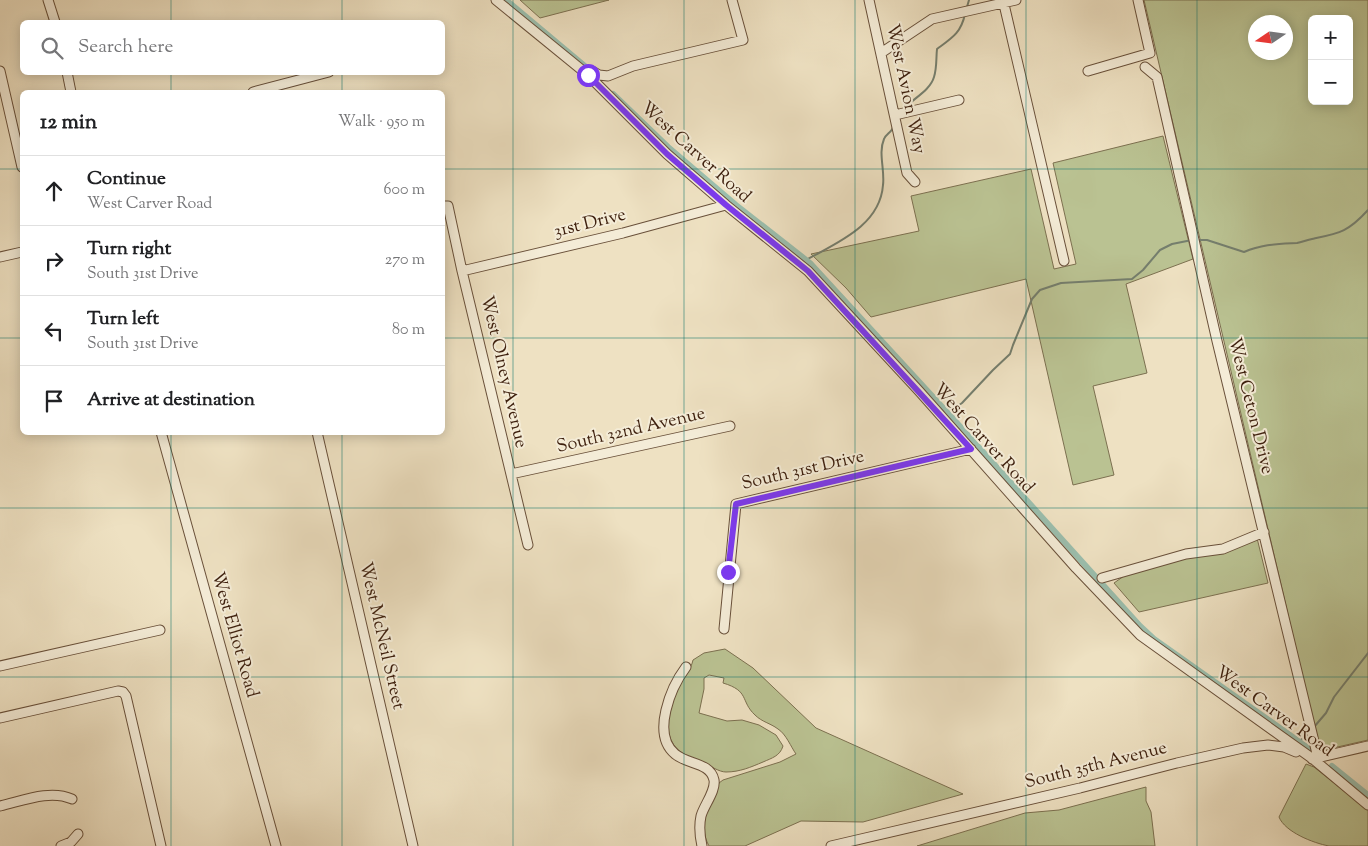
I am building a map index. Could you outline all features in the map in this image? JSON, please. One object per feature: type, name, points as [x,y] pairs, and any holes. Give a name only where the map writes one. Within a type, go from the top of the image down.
[{"type":"street","points":[[48,0],[54,20]]},
{"type":"street","name":"West Carver Road","points":[[496,0],[588,75],[667,154],[726,205],[808,271],[971,449],[1076,568],[1140,635],[1315,758],[1368,804]]},
{"type":"street","points":[[592,71],[599,75],[608,76],[642,64],[743,40],[732,0]]},
{"type":"street","name":"West Avion Way","points":[[869,0],[907,173],[915,182]]},
{"type":"street","points":[[881,53],[932,19],[1003,1],[1016,0]]},
{"type":"street","points":[[1088,71],[1150,53],[1138,0]]},
{"type":"street","points":[[1003,1],[1064,261]]},
{"type":"street","name":"West Ceton Drive","points":[[1145,67],[1157,77],[1315,758]]},
{"type":"street","points":[[67,75],[70,90]]},
{"type":"street","points":[[261,90],[318,75]]},
{"type":"street","points":[[1,77],[20,158]]},
{"type":"street","points":[[895,115],[958,100]]},
{"type":"street","name":"31st Drive","points":[[462,272],[623,233],[726,205]]},
{"type":"street","name":"West Olney Avenue","points":[[445,206],[528,545]]},
{"type":"street","points":[[0,257],[20,252]]},
{"type":"street","name":"South 32nd Avenue","points":[[511,474],[730,426]]},
{"type":"street","name":"West Elliot Road","points":[[162,435],[276,846]]},
{"type":"street","name":"West McNeil Street","points":[[318,435],[413,846]]},
{"type":"street","name":"South 31st Drive","points":[[724,629],[736,504],[971,449]]},
{"type":"street","points":[[1102,578],[1186,554],[1224,549],[1264,532]]},
{"type":"street","points":[[0,666],[160,630]]},
{"type":"street","points":[[686,667],[676,680],[670,696],[665,722],[665,737],[668,746],[676,755],[696,765],[708,768],[712,774],[715,783],[701,816],[702,846]]},
{"type":"street","points":[[0,718],[118,691],[123,692],[126,696],[161,846]]},
{"type":"street","name":"South 35th Avenue","points":[[832,846],[1243,748],[1268,745],[1284,746],[1315,758]]},
{"type":"street","points":[[1315,758],[1368,746]]},
{"type":"street","points":[[0,806],[53,794],[72,799]]},
{"type":"street","points":[[61,846],[71,842],[78,834]]},
{"type":"green space","points":[[520,0],[609,0],[540,18]]},
{"type":"green space","points":[[1144,0],[1368,0],[1368,740],[1320,751]]},
{"type":"green space","points":[[1163,136],[1193,259],[1126,284],[1147,373],[1093,386],[1114,475],[1073,485],[1026,279],[871,317],[846,288],[811,254],[919,231],[911,196],[1031,169],[1054,269],[1076,264],[1053,163]]},
{"type":"green space","points":[[1257,538],[1268,583],[1139,612],[1114,583],[1124,576]]},
{"type":"green space","points":[[725,649],[753,668],[816,728],[963,794],[863,822],[801,821],[745,846],[709,846],[704,830],[706,814],[719,783],[723,780],[780,762],[796,754],[781,731],[760,719],[750,710],[737,689],[723,683],[724,678],[709,675],[704,678],[704,689],[699,713],[727,721],[742,720],[759,725],[776,735],[783,746],[782,749],[775,756],[754,766],[731,772],[723,772],[691,758],[675,747],[669,734],[668,720],[676,689],[693,660],[704,653]]},
{"type":"green space","points":[[1306,764],[1314,767],[1368,810],[1368,846],[1323,845],[1300,836],[1282,822],[1279,817]]},
{"type":"green space","points":[[1146,787],[1146,801],[1151,812],[1155,846],[917,846],[1025,813],[1059,810]]},
{"type":"waterway","points":[[506,0],[586,67]]},
{"type":"waterway","points":[[967,7],[969,0]]},
{"type":"waterway","points":[[904,109],[925,91],[932,82],[936,70],[937,49],[958,31],[965,14]]},
{"type":"waterway","points":[[613,94],[668,147],[736,205],[810,263],[1140,626],[1154,639],[1311,750]]},
{"type":"waterway","points":[[806,260],[855,232],[874,212],[880,199],[883,185],[882,144],[893,127]]},
{"type":"waterway","points":[[1196,240],[1207,240],[1244,252],[1264,246],[1297,243],[1343,230],[1355,223],[1368,210]]},
{"type":"waterway","points":[[944,409],[948,407],[955,408],[962,403],[1010,354],[1032,299],[1040,290],[1061,283],[1132,279],[1143,270],[1160,250],[1172,244],[1192,240]]},
{"type":"waterway","points":[[1314,727],[1326,713],[1334,697],[1368,653]]},
{"type":"waterway","points":[[1299,742],[1308,732]]},
{"type":"waterway","points":[[1332,766],[1368,795]]},
{"type":"route","points":[[588,75],[667,154],[726,205],[808,271],[971,449],[736,504],[728,572]]}]
